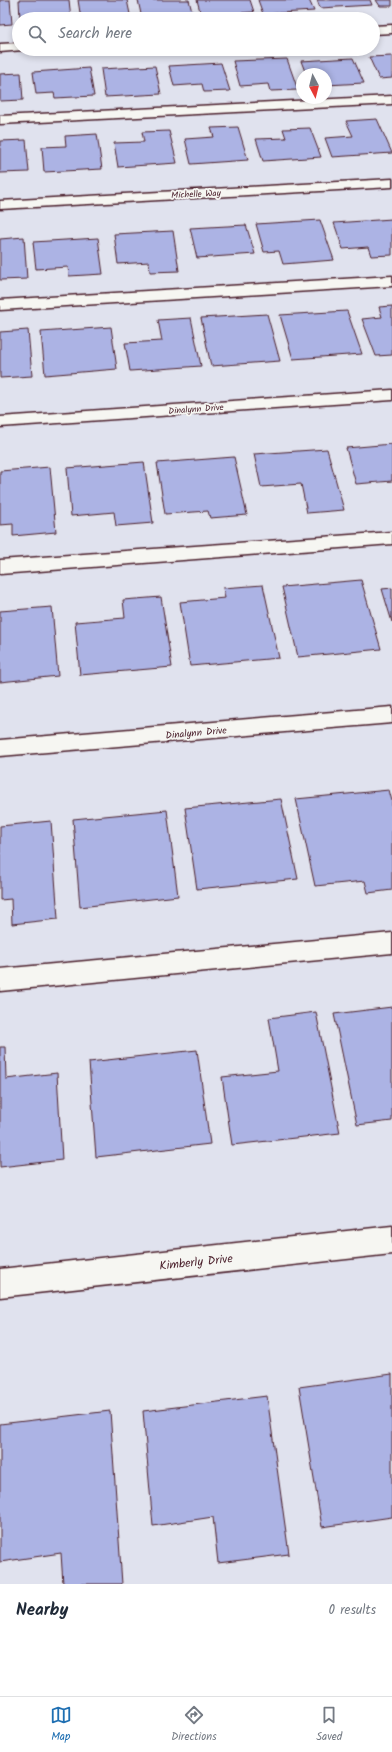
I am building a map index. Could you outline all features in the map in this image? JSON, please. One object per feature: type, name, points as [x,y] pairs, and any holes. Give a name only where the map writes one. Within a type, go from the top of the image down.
[{"type":"street","points":[[380,30],[392,30]]},
{"type":"street","points":[[0,48],[12,47]]},
{"type":"street","points":[[0,120],[392,100]]},
{"type":"street","name":"Michelle Way","points":[[0,205],[392,183]]},
{"type":"street","points":[[0,305],[392,281]]},
{"type":"street","name":"Dinalynn Drive","points":[[0,422],[392,395]]},
{"type":"street","points":[[0,567],[392,538]]},
{"type":"street","name":"Dinalynn Drive","points":[[0,748],[392,715]]},
{"type":"street","points":[[0,980],[392,943]]},
{"type":"street","name":"Kimberly Drive","points":[[0,1283],[392,1240]]},
{"type":"building","points":[[0,0],[10,0],[12,24],[0,25]]},
{"type":"building","points":[[19,0],[69,0],[70,12],[20,12]]},
{"type":"building","points":[[78,0],[127,0],[130,12],[80,12]]},
{"type":"building","points":[[138,0],[189,0],[192,12],[141,12]]},
{"type":"building","points":[[197,0],[250,0],[254,12],[200,12]]},
{"type":"building","points":[[258,0],[309,0],[314,11],[297,12],[262,12]]},
{"type":"building","points":[[317,0],[370,0],[372,5],[320,8]]},
{"type":"building","points":[[376,0],[392,0],[392,6],[380,6]]},
{"type":"building","points":[[392,56],[392,78],[379,79],[369,57]]},
{"type":"building","points":[[353,58],[364,83],[332,85],[332,68],[304,68],[301,61]]},
{"type":"building","points":[[287,59],[296,84],[296,90],[270,91],[268,84],[240,86],[233,61]]},
{"type":"building","points":[[221,63],[230,91],[204,92],[202,84],[174,86],[169,66]]},
{"type":"building","points":[[155,66],[161,94],[105,97],[101,69]]},
{"type":"building","points":[[89,68],[94,96],[55,98],[54,93],[36,94],[33,72]]},
{"type":"building","points":[[21,73],[23,100],[0,101],[0,74]]},
{"type":"building","points":[[377,119],[392,153],[332,157],[325,138],[353,136],[346,121]]},
{"type":"building","points":[[238,127],[248,160],[191,164],[185,139],[214,137],[211,128]]},
{"type":"building","points":[[310,128],[321,157],[263,161],[256,139],[286,138],[283,129]]},
{"type":"building","points":[[169,131],[177,163],[118,167],[114,143],[144,142],[142,132]]},
{"type":"building","points":[[97,134],[102,169],[44,172],[42,147],[66,146],[65,136]]},
{"type":"building","points":[[26,140],[29,172],[0,173],[0,141]]},
{"type":"building","points":[[392,219],[392,255],[371,256],[368,247],[343,249],[334,223]]},
{"type":"building","points":[[320,220],[334,260],[283,264],[279,251],[264,252],[256,224]]},
{"type":"building","points":[[246,225],[255,254],[197,258],[190,228]]},
{"type":"building","points":[[173,231],[179,271],[150,272],[149,262],[118,264],[114,234]]},
{"type":"building","points":[[24,237],[27,279],[0,280],[0,239]]},
{"type":"building","points":[[98,238],[103,274],[69,276],[68,267],[36,269],[33,242]]},
{"type":"building","points":[[392,306],[392,355],[376,356],[362,319],[382,317],[379,307]]},
{"type":"building","points":[[347,311],[362,354],[293,359],[280,315]]},
{"type":"building","points":[[267,314],[280,361],[211,366],[201,318]]},
{"type":"building","points":[[191,318],[201,366],[130,371],[125,343],[162,341],[158,320]]},
{"type":"building","points":[[111,327],[117,369],[45,375],[41,332]]},
{"type":"building","points":[[28,330],[32,376],[0,378],[0,332]]},
{"type":"building","points":[[392,444],[392,481],[356,484],[346,448]]},
{"type":"building","points":[[327,449],[344,510],[307,513],[301,484],[261,487],[254,454]]},
{"type":"building","points":[[234,457],[247,515],[210,518],[208,511],[165,514],[157,463]]},
{"type":"building","points":[[144,462],[153,523],[116,526],[114,512],[71,516],[67,468]]},
{"type":"building","points":[[50,467],[56,532],[13,536],[13,524],[0,525],[0,471]]},
{"type":"building","points":[[361,580],[381,649],[298,657],[282,587]]},
{"type":"building","points":[[263,585],[279,658],[190,666],[180,602],[225,598],[223,588]]},
{"type":"building","points":[[392,588],[392,622],[382,589]]},
{"type":"building","points":[[161,597],[172,667],[80,675],[75,622],[125,618],[123,600]]},
{"type":"building","points":[[52,607],[58,676],[0,682],[0,611]]},
{"type":"building","points":[[389,790],[392,801],[392,890],[368,893],[365,881],[315,886],[296,799]]},
{"type":"building","points":[[281,799],[298,879],[197,889],[185,808]]},
{"type":"building","points":[[167,810],[178,896],[80,907],[73,819]]},
{"type":"building","points":[[51,821],[58,919],[12,924],[11,899],[0,900],[0,826]]},
{"type":"building","points":[[392,1007],[392,1121],[357,1125],[334,1014]]},
{"type":"building","points":[[316,1012],[340,1133],[232,1145],[222,1077],[278,1071],[269,1018]]},
{"type":"building","points":[[0,1047],[5,1047],[6,1079],[57,1073],[62,1160],[0,1167]]},
{"type":"building","points":[[197,1050],[210,1144],[96,1157],[89,1062]]},
{"type":"building","points":[[392,1374],[392,1517],[322,1527],[299,1387]]},
{"type":"building","points":[[267,1396],[289,1554],[218,1563],[213,1517],[153,1526],[143,1411]]},
{"type":"building","points":[[110,1411],[122,1584],[63,1584],[61,1553],[0,1562],[0,1424]]}]
